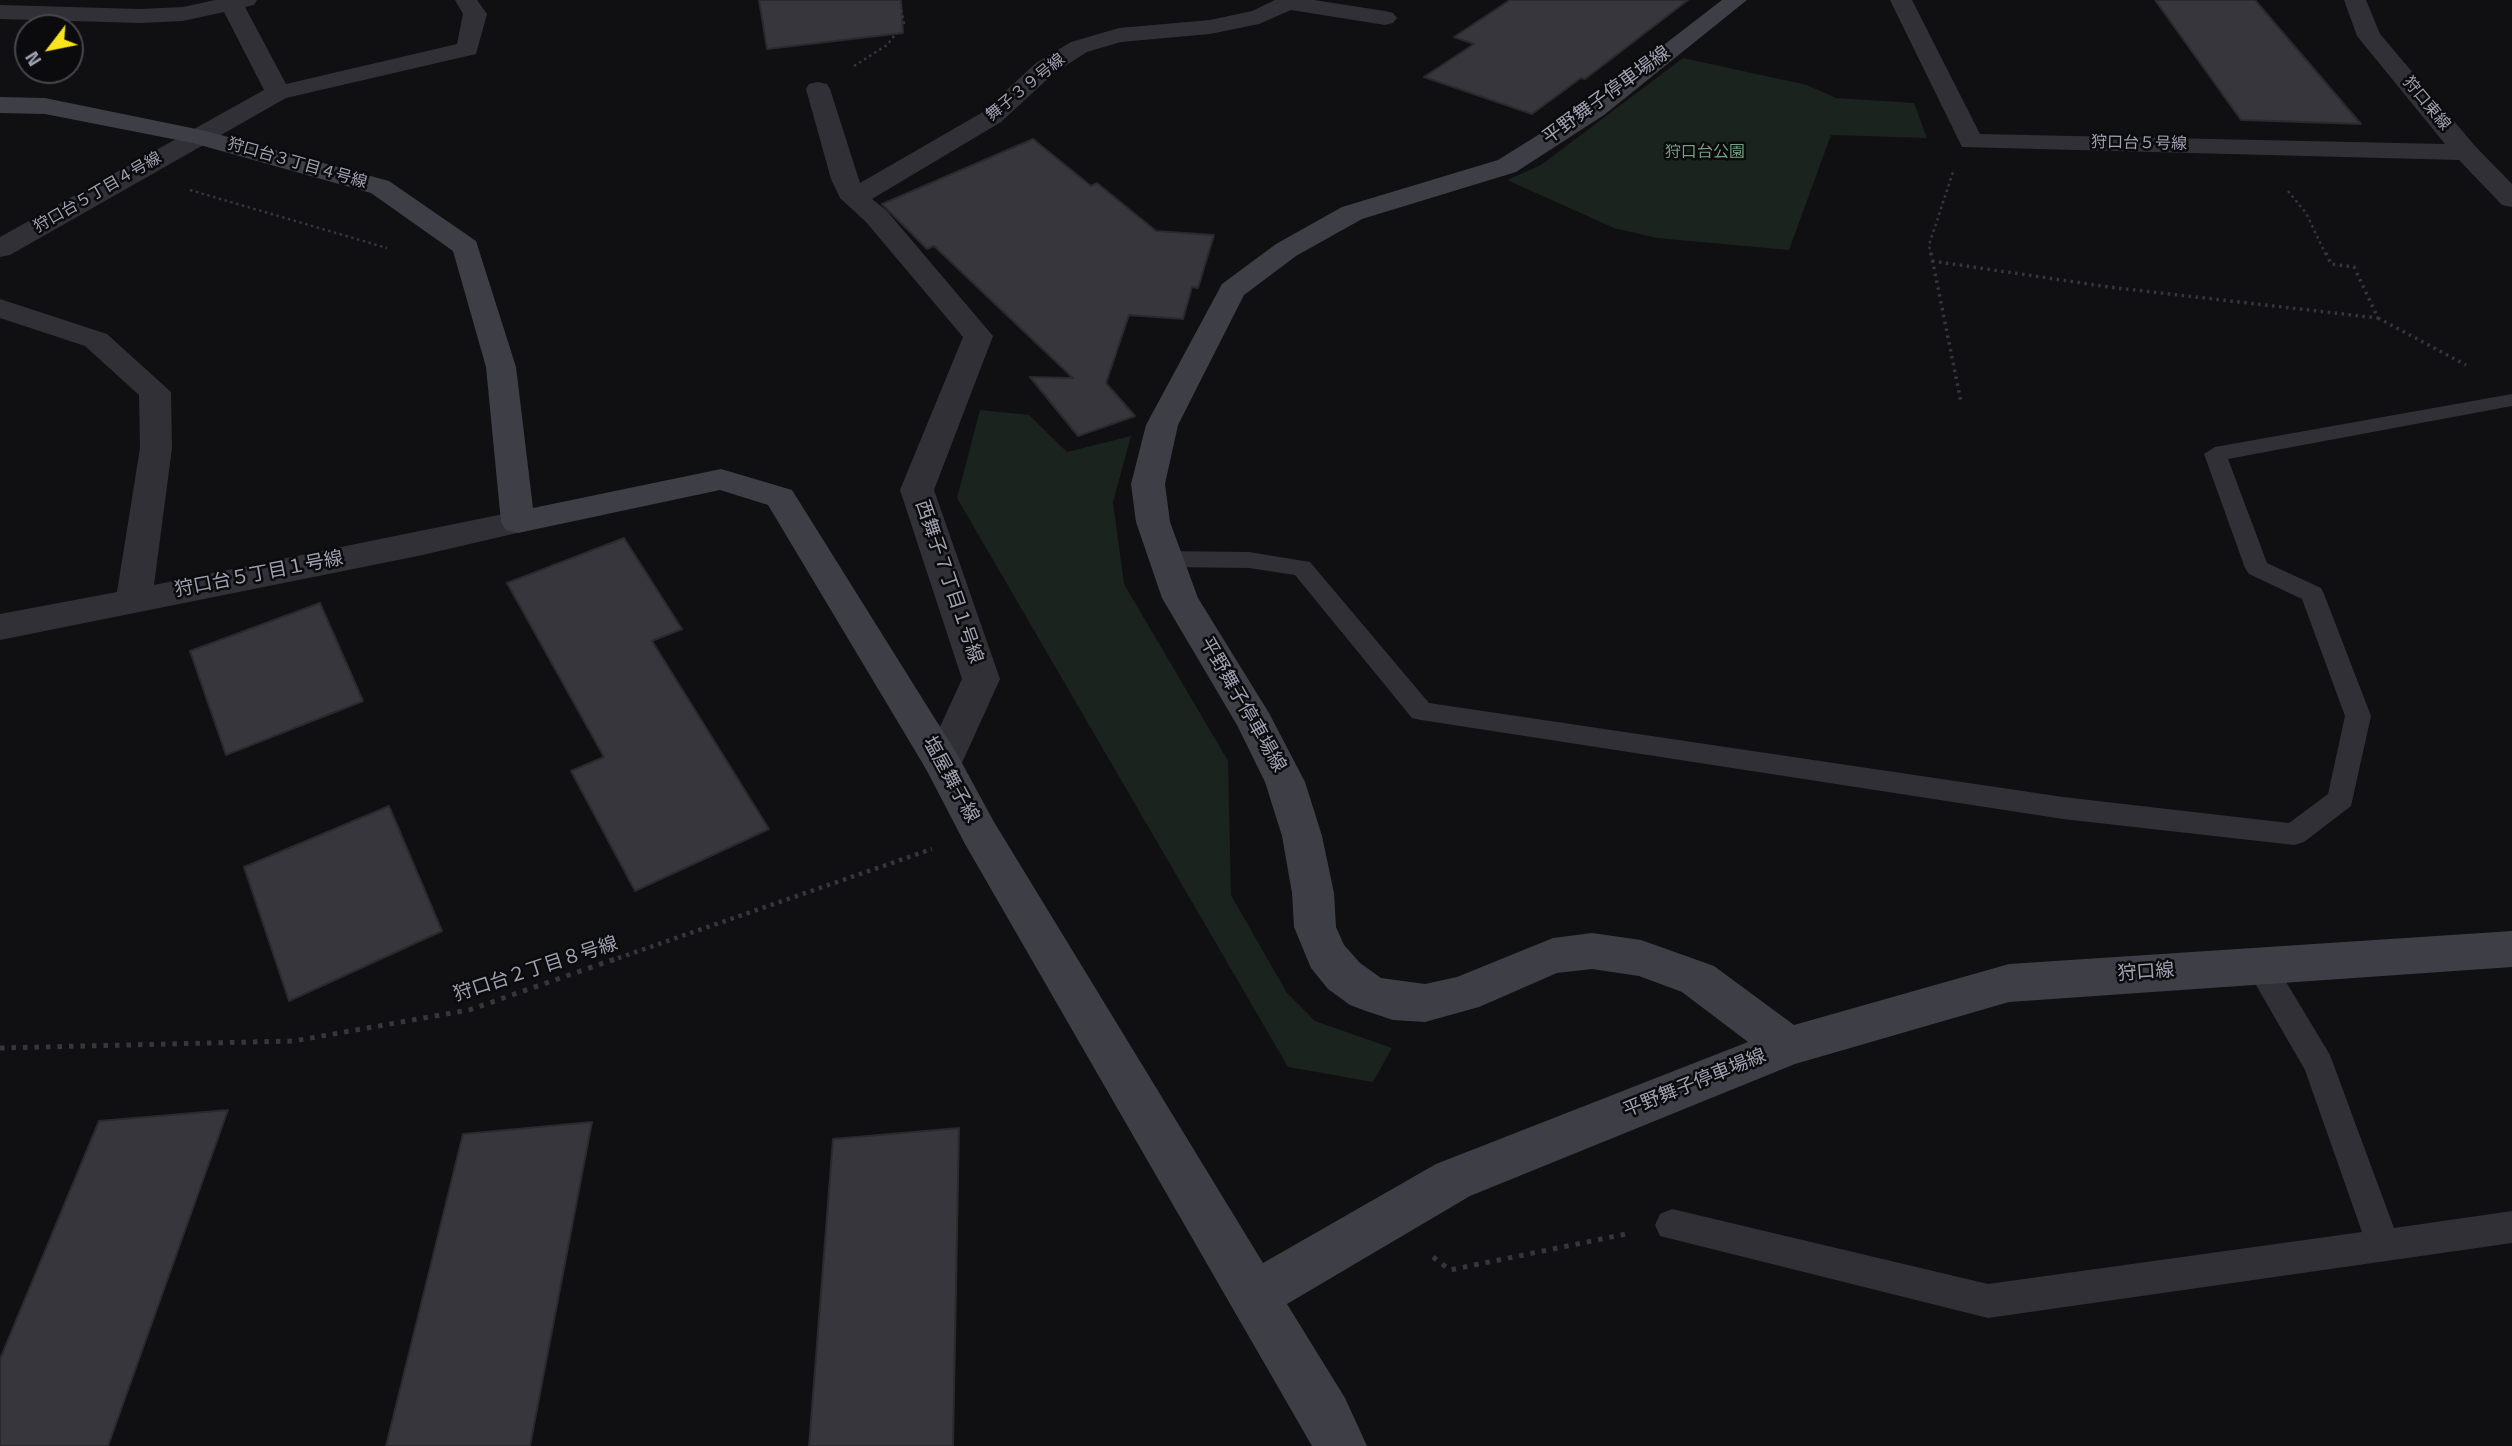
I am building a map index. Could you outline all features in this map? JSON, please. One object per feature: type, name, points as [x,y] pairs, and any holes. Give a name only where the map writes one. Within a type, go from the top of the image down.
[{"type":"street","name":"狩口台５丁目４号線","points":[[0,249],[197,136],[278,93],[468,49],[475,14],[466,0]]},
{"type":"street","name":"平野舞子停車場線","points":[[1736,0],[1595,110],[1507,166],[1352,213],[1286,250],[1232,290],[1162,425],[1153,453],[1148,484],[1153,522],[1180,598],[1255,723],[1286,782],[1302,836],[1313,894],[1315,927],[1326,955],[1344,976],[1366,992],[1393,1001],[1425,1003],[1463,994],[1553,956],[1592,951],[1641,958],[1698,979],[1788,1046]]},
{"type":"street","points":[[1901,0],[1971,142]]},
{"type":"street","name":"狩口東線","points":[[2355,0],[2369,36],[2466,152],[2512,199]]},
{"type":"street","points":[[0,12],[140,16],[183,14],[235,1],[278,93]]},
{"type":"street","points":[[1291,1],[1385,18]]},
{"type":"street","name":"舞子３９号線","points":[[854,198],[992,117],[1016,99],[1045,68],[1079,47],[1119,35],[1210,27],[1259,17],[1291,1]]},
{"type":"street","points":[[818,89],[844,179],[854,198]]},
{"type":"street","name":"狩口台３丁目４号線","points":[[0,105],[46,106],[197,136],[380,187],[466,247],[501,367],[518,522]]},
{"type":"street","name":"狩口台５号線","points":[[1971,142],[2466,152]]},
{"type":"street","name":"西舞子７丁目１号線","points":[[854,198],[876,216],[978,336],[917,490],[981,680],[943,764]]},
{"type":"street","points":[[0,308],[96,340],[155,392],[156,447],[134,599]]},
{"type":"street","name":"塩屋舞子線","points":[[518,522],[721,479],[780,498],[943,764],[979,833],[1254,1296]]},
{"type":"street","name":"狩口台５丁目１号線","points":[[0,627],[418,545],[518,522]]},
{"type":"street","name":"狩口線","points":[[1788,1046],[2010,983],[2512,949]]},
{"type":"street","name":"平野舞子停車場線","points":[[1254,1296],[1453,1180],[1788,1046]]},
{"type":"street","points":[[1254,1296],[1340,1446]]},
{"type":"lane","points":[[1166,559],[1248,560],[1302,568],[1421,711],[2063,808],[2294,834],[2341,799],[2358,716],[2312,594],[2257,568],[2215,454],[2512,400]]},
{"type":"lane","points":[[2260,966],[2319,1065],[2383,1244]]},
{"type":"lane","points":[[1672,1225],[1988,1301],[2512,1227]]},
{"type":"path","points":[[818,89],[887,45],[904,23],[899,0]]},
{"type":"path","points":[[1961,402],[1929,246],[1951,175],[1971,142]]},
{"type":"path","points":[[2251,146],[2306,213],[2331,264],[2354,267],[2378,318]]},
{"type":"path","points":[[132,173],[475,274]]},
{"type":"path","points":[[1932,261],[2109,287],[2378,318],[2461,365]]},
{"type":"path","name":"狩口台２丁目８号線","points":[[0,1048],[294,1041],[469,1010],[979,833]]},
{"type":"path","points":[[1386,1220],[1450,1270],[1672,1225]]},
{"type":"green space","name":"狩口台公園","points":[[1683,58],[1807,85],[1836,98],[1914,103],[1927,138],[1831,135],[1789,250],[1657,238],[1614,228],[1507,180],[1541,165]]},
{"type":"green space","points":[[980,410],[1029,415],[1067,452],[1131,436],[1113,502],[1124,584],[1228,761],[1231,895],[1287,993],[1315,1021],[1392,1048],[1373,1082],[1288,1067],[957,498]]},
{"type":"building","points":[[759,0],[901,0],[903,33],[767,49]]},
{"type":"building","points":[[1510,0],[1688,0],[1585,79],[1581,78],[1532,114],[1424,77],[1474,44],[1454,37]]},
{"type":"building","points":[[2155,0],[2255,0],[2361,124],[2241,120]]},
{"type":"building","points":[[1033,139],[1091,186],[1097,183],[1156,231],[1214,235],[1198,288],[1192,287],[1183,319],[1129,315],[1106,383],[1135,416],[1078,436],[1030,377],[1073,378],[934,246],[927,249],[882,204]]},
{"type":"building","points":[[624,538],[682,629],[652,641],[769,829],[635,891],[571,771],[604,757],[507,583]]},
{"type":"building","points":[[320,603],[363,701],[226,755],[190,651]]},
{"type":"building","points":[[389,806],[442,931],[289,1001],[244,867]]},
{"type":"building","points":[[228,1110],[108,1446],[0,1446],[0,1359],[99,1121]]},
{"type":"building","points":[[592,1122],[530,1446],[386,1446],[463,1134]]},
{"type":"building","points":[[959,1128],[953,1446],[809,1446],[833,1139]]}]
